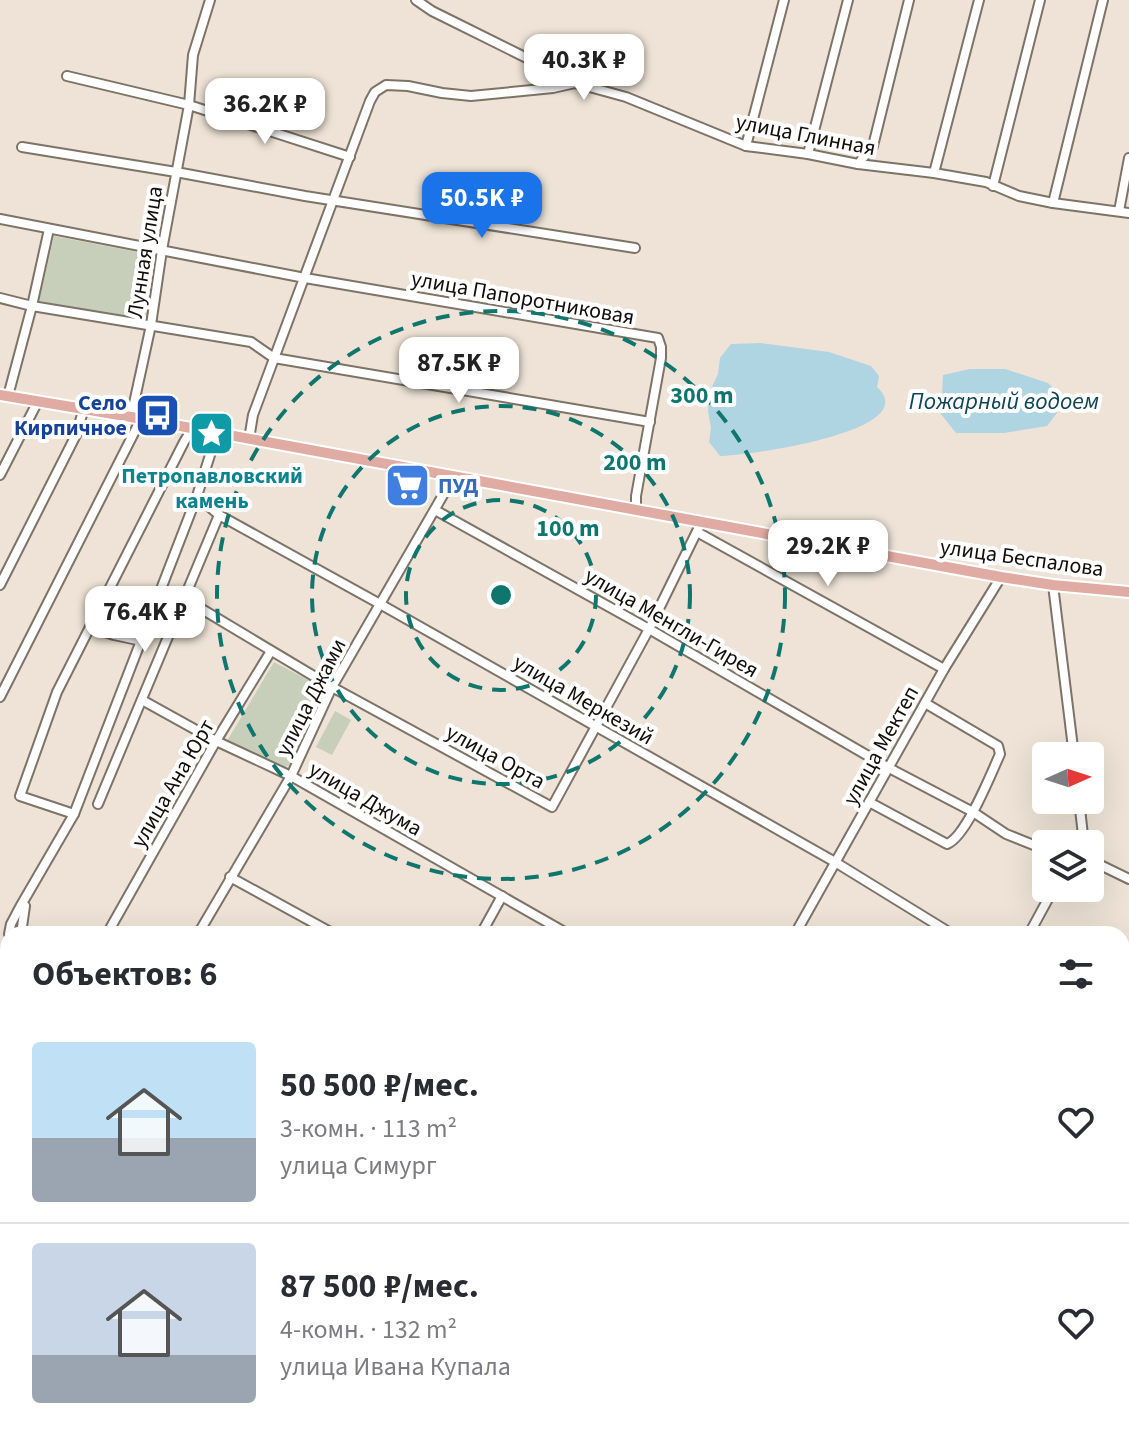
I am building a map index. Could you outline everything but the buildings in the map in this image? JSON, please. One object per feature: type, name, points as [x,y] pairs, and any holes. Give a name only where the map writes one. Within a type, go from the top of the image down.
[{"type":"main road","name":"улица Беспалова","points":[[4,395],[1001,577],[1129,592]]},
{"type":"street","name":"Лунная улица","points":[[0,697],[136,418],[162,250],[189,105],[193,55],[210,0]]},
{"type":"street","points":[[416,0],[432,11],[567,75],[575,83]]},
{"type":"street","points":[[746,146],[784,0]]},
{"type":"street","points":[[808,154],[848,0]]},
{"type":"street","points":[[858,164],[873,146],[909,0]]},
{"type":"street","points":[[934,173],[979,0]]},
{"type":"street","points":[[993,186],[1040,0]]},
{"type":"street","points":[[1053,203],[1103,0]]},
{"type":"street","points":[[67,76],[189,105],[350,157]]},
{"type":"street","name":"улица Глинная","points":[[249,439],[253,415],[370,101],[375,92],[386,85],[471,96],[575,83],[626,97],[746,146],[986,182],[1019,196],[1129,213]]},
{"type":"street","points":[[22,147],[635,248]]},
{"type":"street","points":[[1119,211],[1129,158]]},
{"type":"street","points":[[0,219],[305,278]]},
{"type":"street","points":[[4,395],[32,306],[49,229]]},
{"type":"street","name":"улица Папоротниковая","points":[[305,278],[658,338],[661,358],[636,510]]},
{"type":"street","points":[[0,298],[251,342],[274,358],[650,422]]},
{"type":"street","points":[[0,475],[38,401]]},
{"type":"street","points":[[0,585],[76,435],[84,408]]},
{"type":"street","points":[[74,814],[20,796],[57,692],[192,429]]},
{"type":"street","points":[[11,926],[74,814],[197,496],[217,433]]},
{"type":"street","name":"улица Джами","points":[[202,926],[291,776],[332,687],[454,476]]},
{"type":"street","name":"улица Меркезий","points":[[197,496],[219,515],[835,862],[939,926]]},
{"type":"street","name":"улица Менгли-Гирея","points":[[435,510],[889,768],[973,812],[1006,834],[1032,844]]},
{"type":"street","points":[[98,804],[219,515]]},
{"type":"street","name":"улица Орта","points":[[185,599],[332,687],[552,807],[649,629],[702,521]]},
{"type":"street","points":[[697,532],[944,669]]},
{"type":"street","name":"улица Мектеп","points":[[799,926],[944,669],[1001,577]]},
{"type":"street","points":[[1053,585],[1072,742]]},
{"type":"street","points":[[90,627],[142,641]]},
{"type":"street","name":"улица Ана Юрт","points":[[112,926],[216,741],[271,651]]},
{"type":"street","name":"улица Джума","points":[[142,700],[216,741],[291,776],[554,926]]},
{"type":"street","points":[[869,802],[947,844],[954,842],[973,812],[1000,754],[998,746],[925,703]]},
{"type":"street","points":[[1104,867],[1129,879]]},
{"type":"street","points":[[230,877],[319,926]]},
{"type":"street","points":[[22,926],[32,887]]},
{"type":"street","points":[[485,926],[502,896]]},
{"type":"street","points":[[1033,926],[1046,902]]},
{"type":"green space","points":[[54,236],[158,256],[146,320],[39,301]]},
{"type":"green space","points":[[274,662],[327,690],[292,764],[281,769],[227,741]]},
{"type":"green space","points":[[335,711],[351,720],[332,755],[316,747]]},
{"type":"water","points":[[761,343],[829,352],[871,366],[879,376],[877,387],[885,403],[876,417],[855,429],[792,446],[720,456],[709,442],[711,428],[708,411],[710,391],[718,374],[720,358],[731,344]]},
{"type":"water","name":"Пожарный водоем","points":[[970,369],[1005,369],[1048,383],[1066,401],[1047,426],[1004,433],[956,433],[941,414],[943,375]]},
{"type":"place","name":"Село Кирпичное","points":[[158,415]]},
{"type":"place","name":"Петропавловский камень","points":[[212,434]]},
{"type":"place","name":"ПУД","points":[[407,485]]}]
